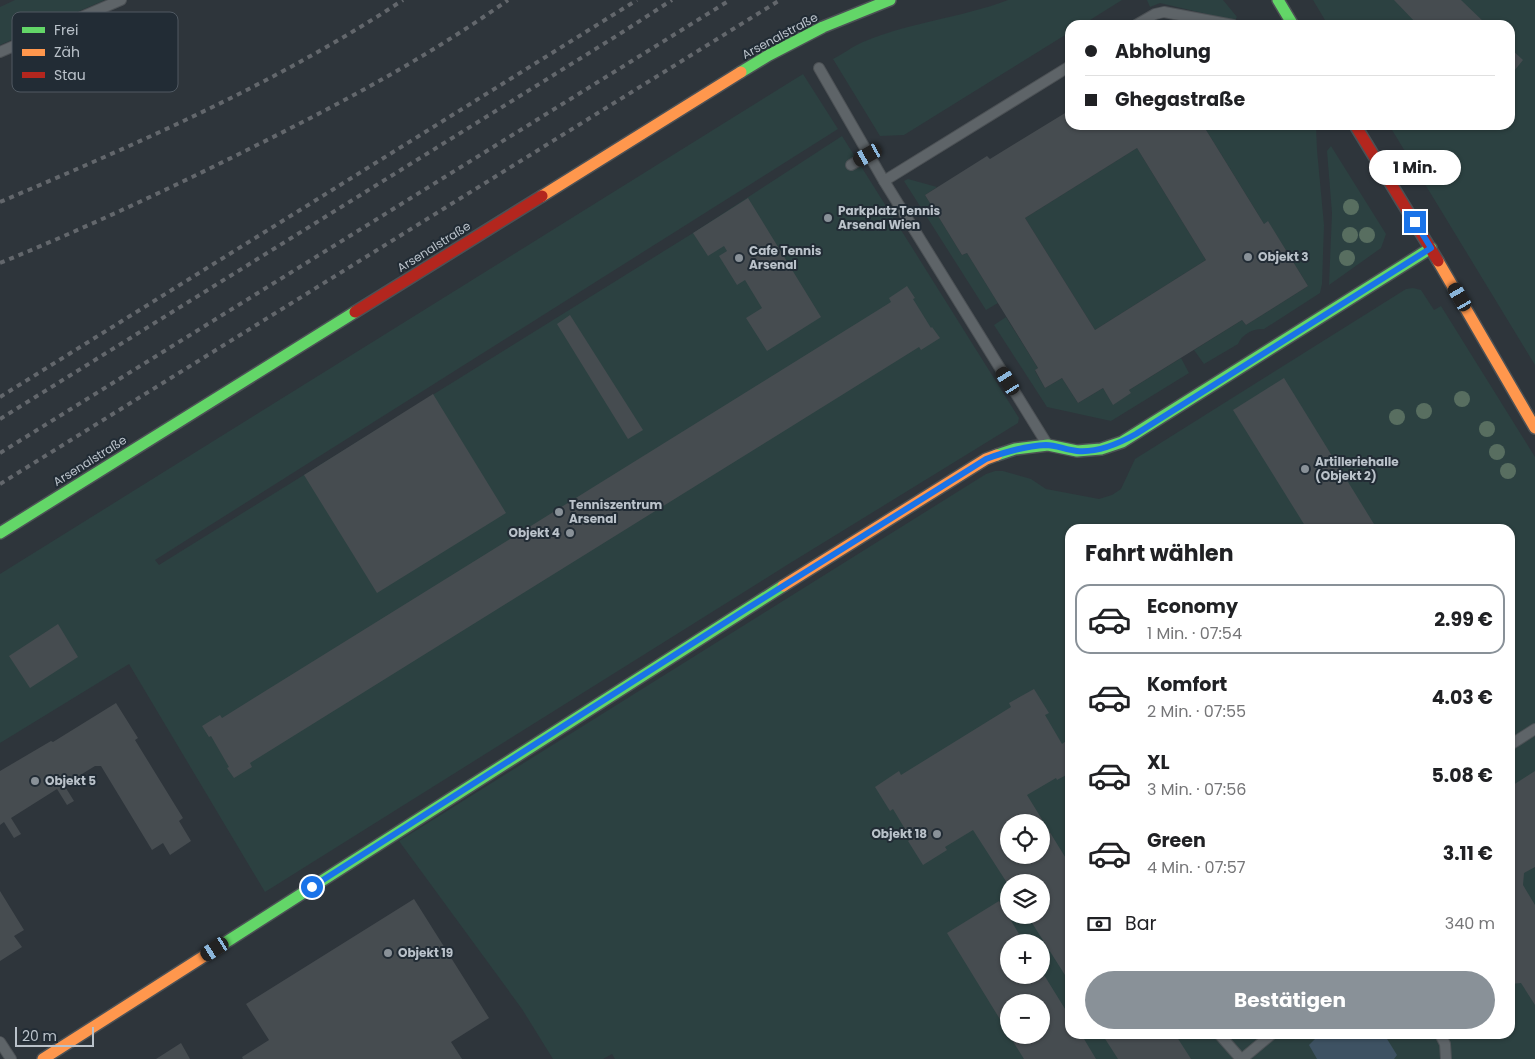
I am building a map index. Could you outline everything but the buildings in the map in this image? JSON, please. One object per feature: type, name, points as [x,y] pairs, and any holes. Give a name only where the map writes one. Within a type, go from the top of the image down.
[{"type":"street","name":"Arsenalstraße","points":[[0,533],[769,55],[824,27],[890,0]]},
{"type":"street","points":[[1278,0],[1290,20]]},
{"type":"street","points":[[1358,130],[1431,248],[1535,428]]},
{"type":"street","points":[[43,1059],[748,608],[986,459],[1015,449],[1048,445],[1077,451],[1101,449],[1122,442],[1431,248]]},
{"type":"lane","points":[[92,12],[120,0]]},
{"type":"lane","points":[[1145,20],[1155,14],[1164,12],[1206,20]]},
{"type":"lane","points":[[0,52],[12,47]]},
{"type":"lane","points":[[819,68],[868,155],[1048,445]]},
{"type":"lane","points":[[884,181],[1065,69]]},
{"type":"lane","points":[[851,164],[868,155]]},
{"type":"lane","points":[[1515,741],[1535,729]]},
{"type":"lane","points":[[1223,1039],[1241,1059],[1266,1039]]},
{"type":"lane","points":[[1442,1039],[1445,1044],[1446,1059]]},
{"type":"lane","points":[[0,1042],[11,1059]]},
{"type":"green space","points":[[15,0],[105,0],[77,12],[12,12],[12,40],[0,45],[0,7]]},
{"type":"green space","points":[[1008,0],[1122,0],[1090,20],[1065,20],[1065,35],[904,135],[880,136],[833,59],[859,44],[881,35]]},
{"type":"green space","points":[[1147,0],[1223,0],[1237,17],[1235,20],[1228,19],[1160,3],[1150,7]]},
{"type":"green space","points":[[1313,0],[1535,0],[1535,365],[1392,130],[1515,130],[1515,20],[1325,20]]},
{"type":"green space","name":"Tenniszentrum Arsenal","points":[[803,74],[838,129],[155,560],[159,565],[693,233],[842,136],[1019,418],[1018,423],[787,565],[265,892],[129,664],[0,743],[0,574]]},
{"type":"green space","points":[[1206,130],[1316,130],[1324,225],[1320,293],[1264,329],[1249,332],[1242,337],[1238,344],[1204,364],[1194,350],[1242,320],[1246,325],[1308,286],[1268,222],[1264,224]]},
{"type":"green space","points":[[1331,146],[1386,234],[1381,248],[1329,285],[1332,213],[1327,151]]},
{"type":"green space","points":[[1137,148],[1206,260],[1095,330],[1025,218]]},
{"type":"green space","points":[[908,179],[937,187],[925,195],[962,255],[967,253],[998,303],[986,310],[904,181]]},
{"type":"green space","points":[[1406,289],[1421,290],[1434,310],[1441,306],[1535,457],[1535,1059],[615,1059],[612,1054],[603,1059],[553,1059],[522,1009],[399,841],[986,474],[1003,471],[1031,479],[1046,489],[1099,499],[1112,495],[1121,489],[1135,459]]},
{"type":"green space","points":[[1006,317],[1038,368],[1035,371],[1045,388],[1062,378],[1078,403],[1103,388],[1113,404],[1130,393],[1129,390],[1181,358],[1189,373],[1111,421],[1047,407],[994,325]]},
{"type":"water","points":[[1315,1039],[1387,1039],[1397,1055],[1394,1059],[1317,1059],[1309,1045]]},
{"type":"railway","points":[[0,202],[155,134],[257,85],[355,30],[403,0]]},
{"type":"railway","points":[[0,263],[154,195],[313,117],[412,62],[477,22],[508,0]]},
{"type":"railway","points":[[0,397],[637,0]]},
{"type":"railway","points":[[0,419],[672,0]]},
{"type":"railway","points":[[0,453],[730,0]]},
{"type":"railway","points":[[0,484],[780,0]]},
{"type":"traffic: fast","points":[[741,72],[823,27],[890,0]]},
{"type":"traffic: fast","points":[[1278,0],[1290,20]]},
{"type":"traffic: fast","points":[[997,455],[1015,449],[1048,445],[1077,451],[1101,449],[1122,442],[1431,248]]},
{"type":"traffic: fast","points":[[0,533],[355,312]]},
{"type":"traffic: fast","points":[[220,946],[783,586]]},
{"type":"traffic: slow","points":[[542,196],[741,72]]},
{"type":"traffic: slow","points":[[1438,261],[1535,428]]},
{"type":"traffic: slow","points":[[783,586],[986,459],[997,455]]},
{"type":"traffic: slow","points":[[43,1059],[220,946]]},
{"type":"traffic: jam","points":[[1358,130],[1438,261]]},
{"type":"traffic: jam","points":[[355,312],[542,196]]},
{"type":"place","name":"Parkplatz Tennis Arsenal Wien","points":[[828,218]]},
{"type":"place","name":"Objekt 3","points":[[1248,257]]},
{"type":"place","name":"Cafe Tennis Arsenal","points":[[739,258]]},
{"type":"place","name":"Artilleriehalle (Objekt 2)","points":[[1305,469]]},
{"type":"place","name":"Tenniszentrum Arsenal","points":[[559,512]]},
{"type":"place","name":"Objekt 4","points":[[570,533]]},
{"type":"place","name":"Objekt 5","points":[[35,781]]},
{"type":"place","name":"Objekt 18","points":[[937,834]]},
{"type":"place","name":"Objekt 19","points":[[388,953]]},
{"type":"route","points":[[312,887],[748,608],[986,459],[1015,449],[1048,445],[1077,451],[1101,449],[1122,442],[1136,434],[1431,248],[1415,222]]}]
